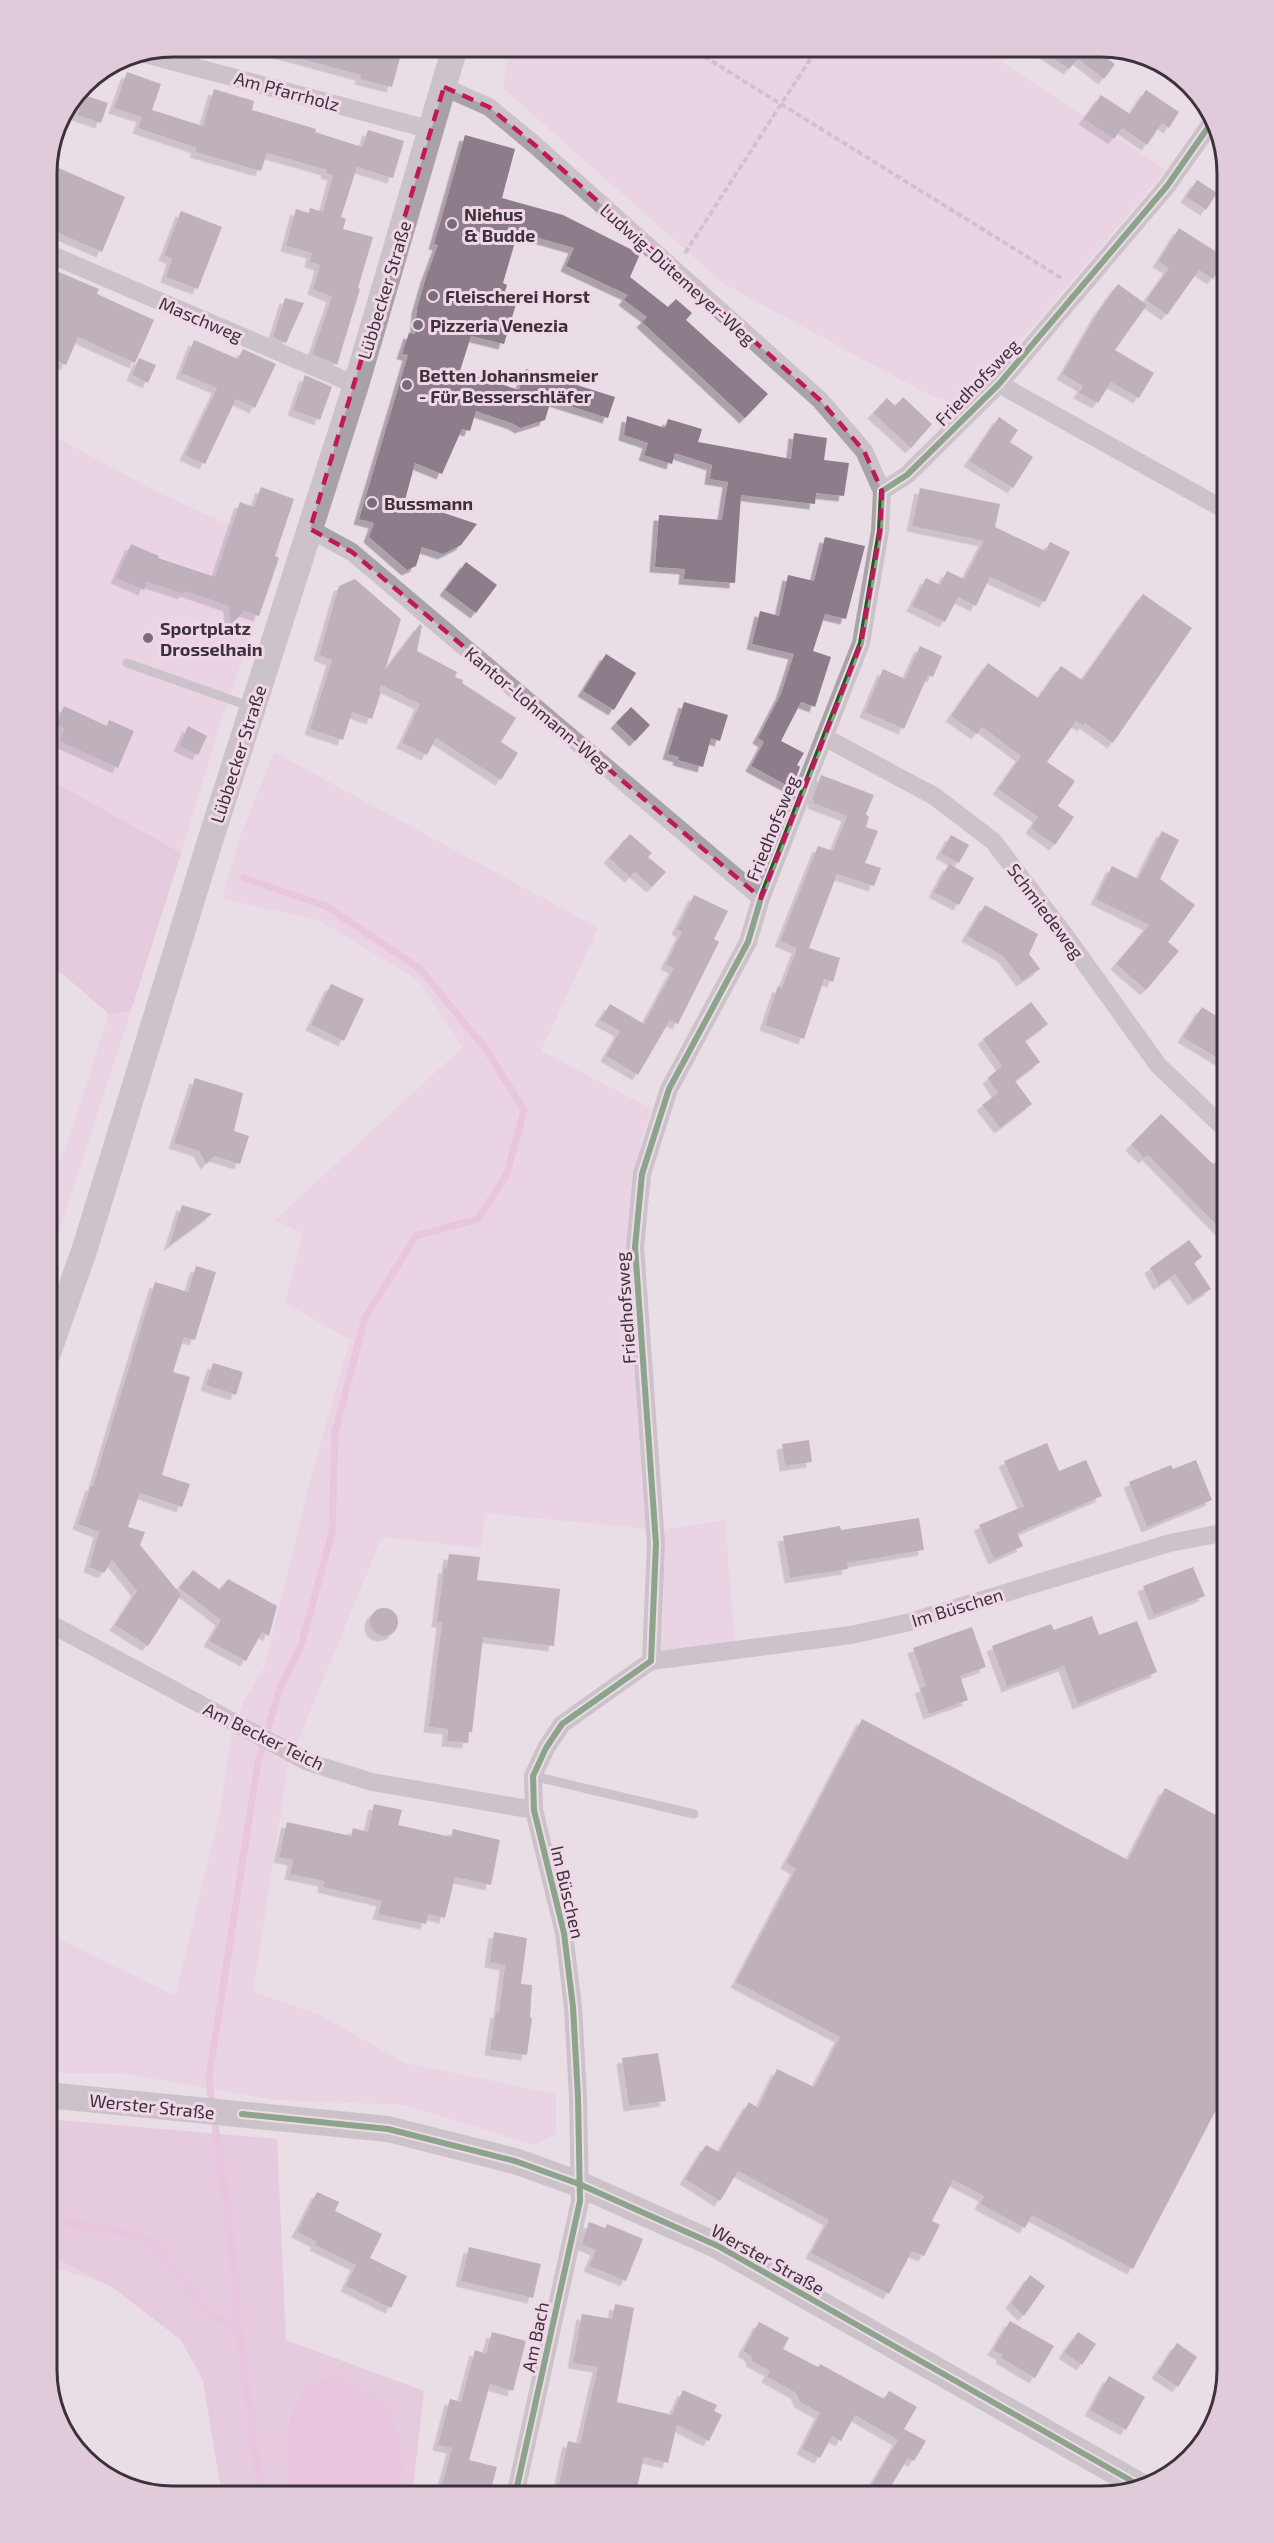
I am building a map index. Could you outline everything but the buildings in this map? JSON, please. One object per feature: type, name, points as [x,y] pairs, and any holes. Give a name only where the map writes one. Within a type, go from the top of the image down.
[{"type":"main road","name":"Lübbecker Straße","points":[[57,1328],[85,1248],[210,841],[356,385],[452,57]]},
{"type":"main road","name":"Werster Straße","points":[[57,2097],[388,2129],[515,2161],[579,2184],[718,2246],[1133,2482]]},
{"type":"street","name":"Am Pfarrholz","points":[[163,57],[432,130]]},
{"type":"street","name":"Ludwig-Dütemeyer-Weg","points":[[444,87],[489,107],[536,146],[820,400],[864,451],[882,491]]},
{"type":"street","name":"Friedhofsweg","points":[[651,1661],[656,1544],[635,1247],[642,1174],[669,1089],[748,942],[761,898],[861,643],[880,531],[882,491],[907,475],[999,384],[1167,186],[1208,128]]},
{"type":"street","name":"Maschweg","points":[[57,257],[356,385]]},
{"type":"street","name":"Friedhofsweg","points":[[999,384],[1217,505]]},
{"type":"street","name":"Kantor-Lohmann-Weg","points":[[310,529],[352,552],[761,898]]},
{"type":"street","name":"Schmiedeweg","points":[[824,737],[934,796],[993,841],[1064,934],[1158,1065],[1217,1121]]},
{"type":"street","name":"Im Büschen","points":[[579,2184],[578,2097],[573,2007],[564,1933],[534,1810],[533,1776],[546,1748],[562,1724],[651,1661],[851,1635],[906,1623],[1170,1543],[1217,1534]]},
{"type":"street","name":"Am Becker Teich","points":[[57,1627],[308,1762],[372,1782],[534,1810]]},
{"type":"street","name":"Am Bach","points":[[517,2486],[580,2201],[579,2184]]},
{"type":"lane","points":[[127,663],[254,708]]},
{"type":"lane","points":[[533,1776],[694,1814]]},
{"type":"path","points":[[705,57],[1081,290]]},
{"type":"path","points":[[674,270],[812,57]]},
{"type":"highlighted area","points":[[444,87],[489,107],[536,146],[820,400],[864,451],[882,491],[880,531],[861,643],[761,898],[352,552],[310,529]]},
{"type":"shaded area","points":[[508,57],[994,57],[1166,170],[965,406],[931,396],[724,284],[503,88]]},
{"type":"shaded area","name":"Sportplatz Drosselhain","points":[[57,437],[153,490],[280,548],[219,728],[181,853],[57,784]]},
{"type":"shaded area","points":[[274,752],[598,928],[541,1051],[652,1109],[642,1139],[635,1173],[660,1530],[725,1520],[735,1643],[654,1656],[659,1530],[485,1513],[481,1548],[382,1537],[288,1765],[253,1992],[318,2014],[405,2063],[556,2094],[556,2134],[534,2145],[405,2105],[277,2100],[120,2073],[57,2073],[57,1938],[175,1996],[219,1817],[232,1732],[245,1699],[265,1666],[310,1481],[350,1340],[285,1303],[303,1234],[275,1220],[463,1047],[419,981],[319,920],[222,899],[240,837]]},
{"type":"shaded area","points":[[57,784],[181,853],[131,1011],[109,1014],[65,976],[57,972]]},
{"type":"shaded area","points":[[131,1011],[57,1237],[57,1170],[109,1014]]},
{"type":"shaded area","points":[[57,2120],[277,2139],[286,2340],[424,2391],[413,2486],[401,2486],[403,2474],[315,2382],[297,2400],[288,2425],[286,2461],[289,2486],[220,2486],[203,2380],[181,2340],[112,2287],[57,2259]]},
{"type":"shaded area","points":[[57,2259],[107,2284],[57,2269]]},
{"type":"shaded area","points":[[336,2377],[369,2394],[388,2409],[400,2441],[403,2474],[401,2486],[289,2486],[285,2451],[289,2420],[302,2394],[313,2383]]},
{"type":"waterway","points":[[212,2106],[209,2077],[258,1762],[280,1688],[301,1646],[332,1533],[335,1432],[365,1318],[416,1236],[478,1219],[507,1174],[524,1110],[485,1048],[420,969],[326,906],[244,878]]},
{"type":"waterway","points":[[214,2117],[231,2239],[239,2330]]},
{"type":"waterway","points":[[57,2221],[126,2233],[152,2243],[209,2313],[239,2330],[260,2486]]},
{"type":"cycle path","points":[[517,2486],[580,2201],[573,2007],[564,1933],[534,1810],[533,1776],[546,1748],[562,1724],[651,1661],[656,1544],[635,1247],[642,1174],[669,1089],[748,942],[761,898],[861,643],[880,531],[882,491],[907,475],[999,384],[1167,186],[1208,128]]},
{"type":"cycle path","points":[[242,2114],[388,2129],[515,2161],[579,2184],[718,2246],[1133,2482]]},
{"type":"place","name":"Niehus & Budde","points":[[452,224]]},
{"type":"place","name":"Fleischerei Horst","points":[[433,296]]},
{"type":"place","name":"Pizzeria Venezia","points":[[418,325]]},
{"type":"place","name":"Betten Johannsmeier - Für Besserschläfer","points":[[407,385]]},
{"type":"place","name":"Bussmann","points":[[372,503]]},
{"type":"place","name":"Sportplatz Drosselhain","points":[[148,638]]}]
